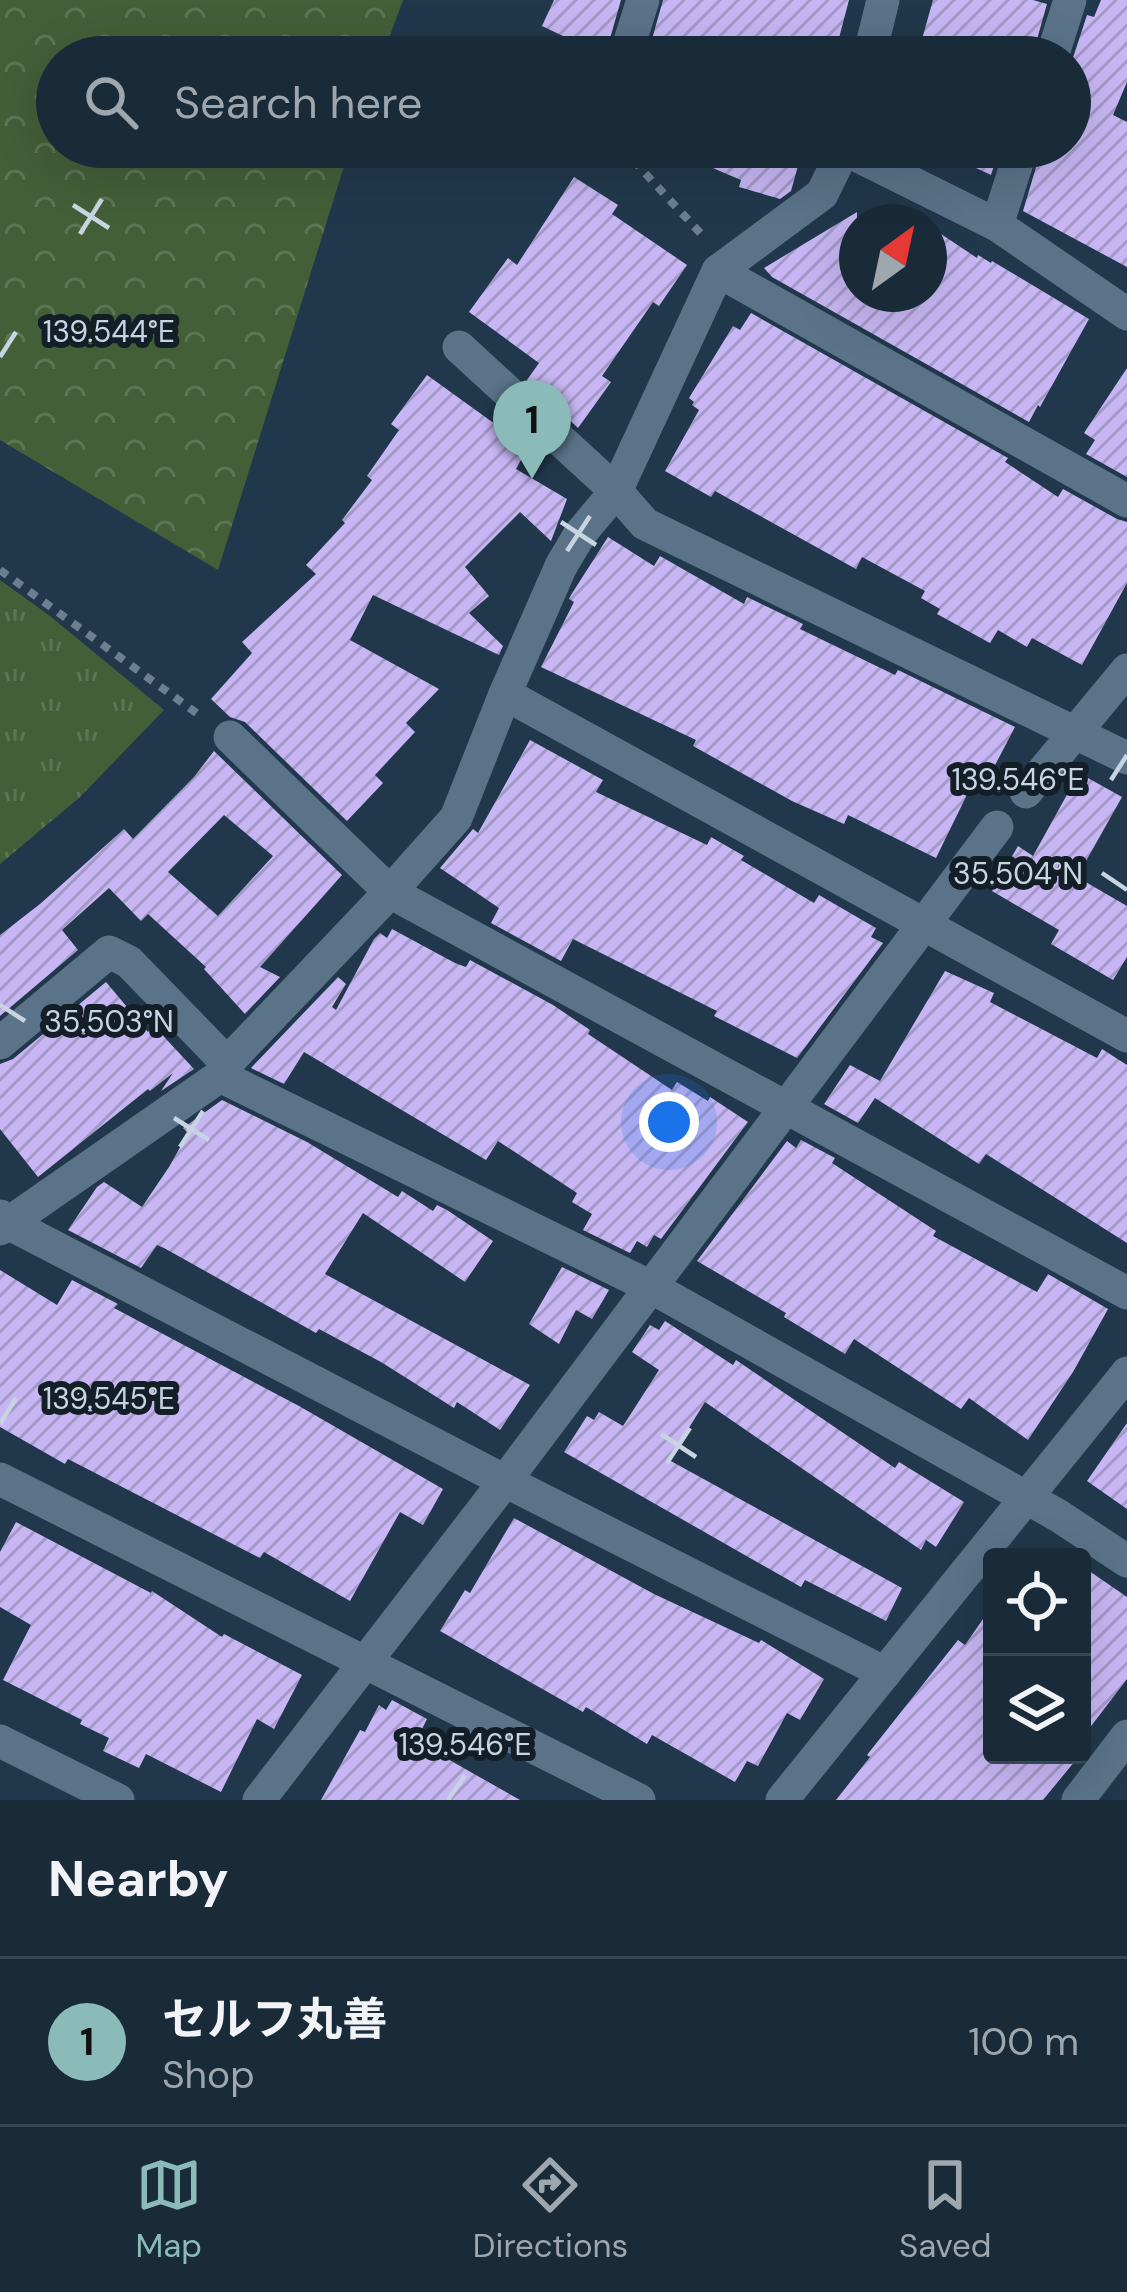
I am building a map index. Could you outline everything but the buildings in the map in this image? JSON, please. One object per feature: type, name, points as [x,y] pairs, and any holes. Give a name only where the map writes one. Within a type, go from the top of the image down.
[{"type":"street","points":[[632,36],[643,0]]},
{"type":"street","points":[[874,36],[883,0]]},
{"type":"street","points":[[1059,36],[1070,0]]},
{"type":"street","points":[[834,168],[822,194],[723,267],[616,491],[561,566],[456,818],[224,1070],[3,1222],[885,1672]]},
{"type":"street","points":[[884,168],[997,225],[1127,314]]},
{"type":"street","points":[[997,225],[1015,168]]},
{"type":"street","points":[[723,267],[1127,501]]},
{"type":"street","points":[[459,347],[616,491],[645,524],[1127,758]]},
{"type":"street","points":[[1027,792],[1127,670]]},
{"type":"street","points":[[505,694],[1127,1036]]},
{"type":"street","points":[[230,737],[390,892],[1127,1293]]},
{"type":"street","points":[[259,1800],[997,827]]},
{"type":"street","points":[[0,1043],[110,952],[129,962],[224,1070],[651,1287],[1059,1516],[1127,1562]]},
{"type":"street","points":[[782,1800],[1127,1373]]},
{"type":"street","points":[[0,1479],[639,1800]]},
{"type":"street","points":[[1078,1800],[1127,1736]]},
{"type":"street","points":[[0,1741],[118,1800]]},
{"type":"path","points":[[639,168],[723,267]]},
{"type":"path","points":[[0,570],[230,737]]},
{"type":"green space","points":[[0,0],[403,0],[390,36],[36,36],[36,168],[343,168],[218,570],[0,440]]},
{"type":"green space","points":[[0,580],[164,710],[80,797],[0,864]]},
{"type":"place","name":"セルフ丸善","points":[[532,479]]}]
